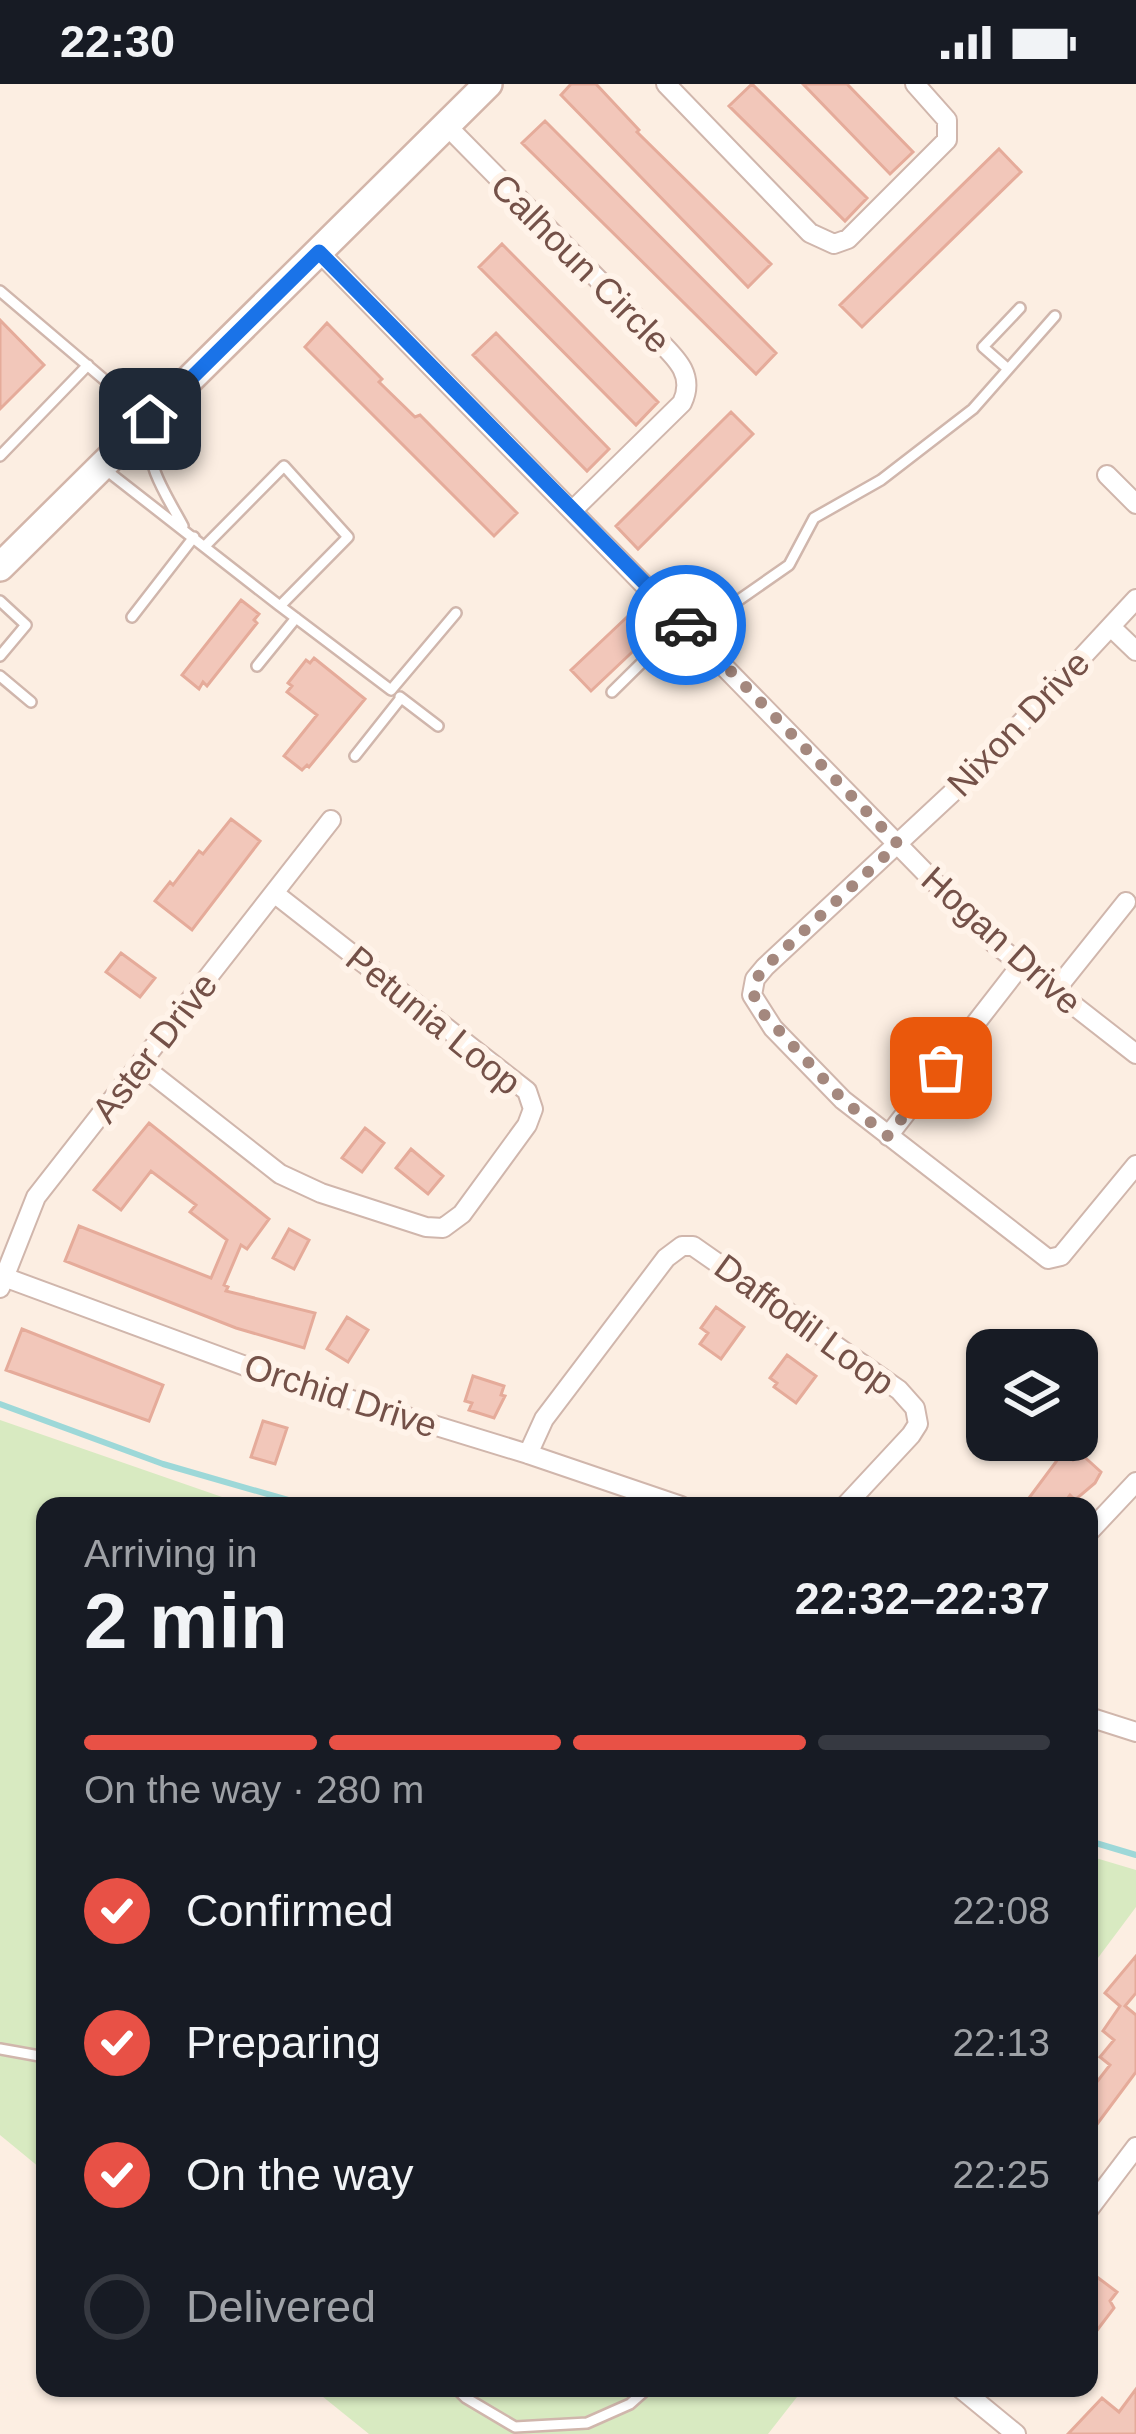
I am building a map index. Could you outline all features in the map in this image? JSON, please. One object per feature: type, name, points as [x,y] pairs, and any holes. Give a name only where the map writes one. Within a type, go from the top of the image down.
[{"type":"main road","points":[[5,554],[102,466],[488,84]]},
{"type":"street","points":[[666,84],[810,232],[834,244],[848,238],[947,140],[947,120],[915,84]]},
{"type":"street","name":"Calhoun Circle","points":[[446,125],[651,333],[683,367],[688,379],[682,403],[574,509]]},
{"type":"street","points":[[319,252],[574,509]]},
{"type":"street","points":[[1107,475],[1136,504]]},
{"type":"street","name":"Hogan Drive","points":[[574,509],[1021,965],[1136,1054]]},
{"type":"street","name":"Nixon Drive","points":[[888,1136],[843,1100],[773,1028],[752,995],[755,980],[982,764],[1136,599]]},
{"type":"street","points":[[1111,626],[1136,651]]},
{"type":"street","name":"Aster Drive","points":[[2,1282],[36,1196],[331,820]]},
{"type":"street","name":"Petunia Loop","points":[[141,1065],[280,1174],[426,1227],[442,1228],[462,1214],[527,1125],[533,1109],[527,1091],[274,893]]},
{"type":"street","points":[[1054,992],[1126,902]]},
{"type":"street","points":[[1021,965],[888,1136],[1048,1258],[1061,1256],[1136,1165]]},
{"type":"street","name":"Daffodil Loop","points":[[528,1454],[544,1419],[666,1258],[682,1246],[693,1246],[899,1390],[915,1408],[918,1424],[911,1435],[853,1497]]},
{"type":"street","name":"Orchid Drive","points":[[2,1282],[266,1374],[654,1497]]},
{"type":"street","points":[[1098,1522],[1136,1482]]},
{"type":"street","points":[[1098,1721],[1136,1732]]},
{"type":"street","points":[[1098,2197],[1136,2147]]},
{"type":"street","points":[[971,2397],[1016,2434]]},
{"type":"lane","points":[[0,291],[150,419],[147,448],[153,470],[190,534]]},
{"type":"lane","points":[[1008,369],[983,347],[1020,308]]},
{"type":"lane","points":[[612,692],[688,627],[789,565],[814,518],[880,480],[973,409],[1055,316]]},
{"type":"lane","points":[[0,456],[88,365]]},
{"type":"lane","points":[[102,466],[438,726]]},
{"type":"lane","points":[[206,546],[284,466],[348,537],[280,606]]},
{"type":"lane","points":[[132,617],[190,534]]},
{"type":"lane","points":[[0,601],[26,626],[0,656]]},
{"type":"lane","points":[[391,690],[456,613]]},
{"type":"lane","points":[[257,666],[296,617]]},
{"type":"lane","points":[[0,676],[32,702]]},
{"type":"lane","points":[[356,756],[401,698]]},
{"type":"lane","points":[[0,2049],[36,2055]]},
{"type":"lane","points":[[470,2397],[515,2427],[587,2423],[638,2397]]},
{"type":"green space","points":[[0,1420],[222,1497],[36,1497],[36,2165],[0,2135]]},
{"type":"green space","points":[[1098,1859],[1136,1870],[1136,1907],[1098,1958]]},
{"type":"green space","points":[[323,2397],[797,2397],[768,2434],[369,2434]]},
{"type":"building","points":[[571,84],[596,84],[637,132],[771,264],[748,287],[561,95]]},
{"type":"building","points":[[752,84],[867,198],[845,221],[729,106]]},
{"type":"building","points":[[803,84],[847,84],[913,152],[890,174]]},
{"type":"building","points":[[545,121],[776,353],[756,374],[522,143]]},
{"type":"building","points":[[999,149],[1021,172],[862,327],[840,305]]},
{"type":"building","points":[[502,244],[658,402],[636,425],[479,267]]},
{"type":"building","points":[[0,320],[44,365],[0,409]]},
{"type":"building","points":[[327,323],[382,379],[379,382],[415,417],[420,415],[517,513],[494,536],[305,347]]},
{"type":"building","points":[[496,333],[609,449],[587,471],[473,355]]},
{"type":"building","points":[[731,412],[753,434],[638,549],[616,526]]},
{"type":"building","points":[[241,600],[259,614],[257,623],[207,686],[203,682],[199,689],[182,675]]},
{"type":"building","points":[[627,617],[647,638],[591,691],[571,670]]},
{"type":"building","points":[[314,658],[365,699],[302,770],[284,756],[317,715],[287,692],[292,686],[288,683],[306,660],[310,663]]},
{"type":"building","points":[[231,819],[260,841],[192,930],[155,901]]},
{"type":"building","points":[[121,953],[155,978],[140,997],[106,972]]},
{"type":"building","points":[[149,1123],[269,1219],[247,1249],[241,1245],[224,1285],[226,1291],[315,1313],[304,1348],[236,1328],[65,1261],[79,1226],[211,1278],[227,1240],[190,1212],[196,1205],[151,1171],[121,1210],[94,1190]]},
{"type":"building","points":[[365,1128],[384,1143],[362,1172],[342,1158]]},
{"type":"building","points":[[411,1149],[443,1176],[428,1194],[396,1168]]},
{"type":"building","points":[[289,1229],[309,1240],[294,1269],[273,1258]]},
{"type":"building","points":[[716,1307],[744,1327],[721,1359],[700,1344],[708,1333],[701,1328]]},
{"type":"building","points":[[347,1317],[368,1330],[348,1362],[327,1349]]},
{"type":"building","points":[[22,1329],[163,1385],[149,1421],[6,1370]]},
{"type":"building","points":[[787,1355],[816,1376],[796,1403],[774,1387],[777,1383],[770,1378]]},
{"type":"building","points":[[473,1376],[504,1386],[501,1395],[505,1396],[494,1418],[469,1410],[472,1403],[465,1401]]},
{"type":"building","points":[[263,1421],[287,1428],[275,1464],[251,1457]]},
{"type":"building","points":[[1057,1461],[1089,1461],[1101,1472],[1095,1483],[1079,1497],[1030,1497]]},
{"type":"building","points":[[1136,1956],[1136,1993],[1125,2006],[1136,2015],[1136,2072],[1098,2123],[1098,2080],[1110,2065],[1100,2057],[1114,2040],[1103,2031],[1120,2006],[1105,1993]]},
{"type":"building","points":[[1098,2278],[1117,2292],[1110,2301],[1114,2308],[1098,2329]]},
{"type":"building","points":[[1136,2389],[1136,2434],[1068,2434],[1102,2398],[1119,2412]]},
{"type":"waterway","points":[[0,1404],[163,1464],[278,1497]]},
{"type":"waterway","points":[[1098,1844],[1136,1855]]},
{"type":"way so far","points":[[686,625],[898,844],[765,967],[752,995],[759,1009],[843,1100],[888,1136],[941,1068]]},
{"type":"route","points":[[150,419],[319,252],[686,625]]}]
